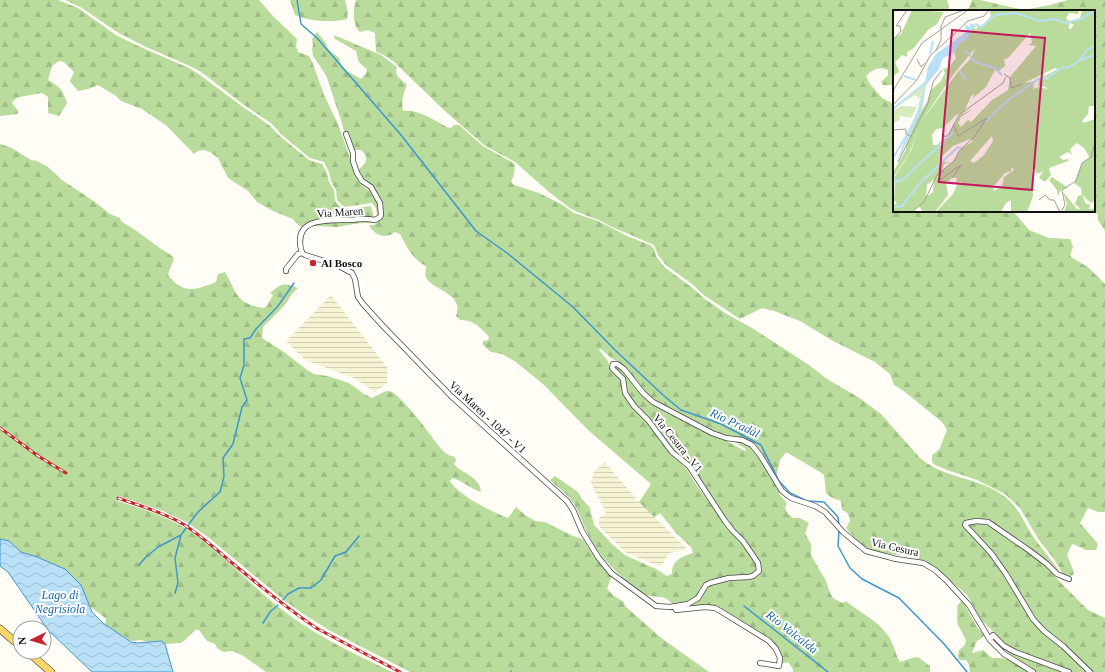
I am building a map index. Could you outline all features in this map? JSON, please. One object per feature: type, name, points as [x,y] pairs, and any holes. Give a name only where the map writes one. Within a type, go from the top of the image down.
[{"type":"main road","points":[[0,629],[12,639]]},
{"type":"main road","points":[[37,660],[51,672]]},
{"type":"street","name":"Via Maren","points":[[302,253],[301,237],[304,229],[312,223],[319,220],[335,219],[375,220],[380,217],[382,209],[380,203],[371,187],[362,181],[357,174],[353,161],[353,153],[346,134]]},
{"type":"street","points":[[286,272],[286,269],[298,254],[302,253]]},
{"type":"street","name":"Via Maren - 1047 - V1","points":[[302,253],[337,265],[352,273],[355,279],[358,297],[382,326],[451,396],[567,501],[573,510],[582,531],[598,557],[611,573],[656,606],[675,607]]},
{"type":"street","name":"Via Cesura - V1","points":[[675,607],[685,606],[694,601],[702,594],[706,585],[710,582],[729,578],[753,576],[759,571],[758,564],[743,541],[732,530],[716,508],[689,466],[672,452],[648,420],[627,397],[623,379],[612,368],[613,364],[617,364],[624,368],[643,393],[652,402],[712,432],[726,438],[742,440],[752,446],[760,455],[782,491],[791,498],[815,506],[825,512],[838,526]]},
{"type":"street","points":[[1069,579],[1057,574],[1030,551],[988,522],[976,521],[966,523],[965,525],[991,553],[1006,574],[1033,620],[1090,672]]},
{"type":"street","name":"Via Cesura","points":[[838,526],[866,551],[896,559],[923,563],[935,570],[947,580],[969,605],[990,640],[1004,654],[1033,672]]},
{"type":"street","points":[[675,607],[676,610],[705,607],[717,609],[761,636],[776,649],[780,658],[778,666],[760,663]]},
{"type":"street","points":[[990,640],[993,635],[1004,646],[1015,652],[1069,672]]},
{"type":"shaded area","points":[[331,295],[387,367],[387,383],[375,392],[354,378],[305,360],[286,341]]},
{"type":"shaded area","points":[[605,462],[639,502],[687,549],[669,553],[661,567],[625,552],[599,526],[599,518],[606,513],[591,483],[594,471]]},
{"type":"green space","points":[[0,0],[58,0],[78,8],[116,35],[189,68],[269,125],[309,160],[322,164],[334,190],[335,201],[343,210],[371,206],[375,221],[373,223],[360,223],[337,227],[314,226],[304,229],[293,219],[273,211],[257,202],[248,191],[228,178],[218,158],[210,152],[204,150],[198,151],[194,154],[167,126],[142,109],[121,101],[116,96],[98,85],[78,91],[70,81],[74,72],[64,62],[59,61],[52,66],[48,80],[60,89],[67,103],[59,116],[48,113],[48,97],[42,93],[19,97],[12,103],[19,112],[17,114],[0,116]]},
{"type":"green space","points":[[65,0],[259,0],[297,39],[296,46],[298,52],[309,56],[324,95],[338,124],[358,180],[374,197],[379,215],[377,216],[376,208],[372,203],[344,207],[337,200],[336,190],[324,162],[310,158],[282,135],[271,123],[244,105],[201,72],[117,32],[82,8]]},
{"type":"green space","points":[[290,0],[345,0],[348,12],[347,19],[328,21],[300,17],[295,15]]},
{"type":"green space","points":[[356,0],[947,0],[950,10],[893,10],[893,85],[883,85],[881,82],[888,75],[888,70],[882,68],[876,69],[866,76],[870,84],[882,98],[893,104],[893,212],[1014,212],[1029,230],[1049,238],[1070,239],[1073,247],[1070,255],[1071,257],[1089,268],[1105,284],[1105,512],[1098,512],[1088,508],[1080,523],[1098,544],[1096,550],[1086,550],[1073,544],[1067,555],[1074,572],[1073,575],[1070,576],[1063,574],[1054,559],[1039,540],[1020,508],[1005,494],[977,480],[947,470],[935,465],[932,462],[932,455],[939,450],[947,430],[942,422],[894,385],[890,374],[875,362],[833,341],[800,321],[774,311],[762,308],[740,319],[705,296],[692,284],[666,265],[658,255],[654,245],[571,209],[515,162],[484,145],[446,112],[393,61],[376,52],[375,33],[368,30],[360,32],[357,29],[354,21],[354,8]]},
{"type":"green space","points":[[972,0],[980,0],[1024,10],[964,10],[969,8]]},
{"type":"green space","points":[[1068,0],[1105,0],[1105,231],[1098,220],[1098,214],[1091,212],[1095,212],[1095,10],[1024,10]]},
{"type":"green space","points":[[317,32],[326,43],[328,49],[339,58],[341,65],[347,71],[361,79],[366,73],[367,69],[359,62],[356,51],[335,39],[334,35],[381,55],[397,67],[397,76],[407,85],[404,91],[402,104],[403,111],[413,111],[422,114],[448,128],[451,128],[454,125],[459,125],[483,146],[515,164],[514,175],[511,182],[514,185],[539,193],[561,204],[574,213],[598,221],[627,236],[650,245],[654,249],[656,256],[664,267],[704,298],[725,313],[752,328],[809,365],[827,379],[858,397],[881,414],[920,458],[929,465],[949,474],[991,488],[1001,494],[1013,504],[1037,542],[1058,569],[1060,574],[996,525],[977,520],[965,522],[998,565],[1021,602],[1060,645],[1088,672],[1072,672],[1051,662],[1020,653],[1005,645],[981,620],[967,595],[935,568],[924,561],[910,556],[883,553],[862,545],[846,528],[850,521],[849,515],[842,510],[841,501],[832,498],[826,493],[824,475],[820,472],[786,452],[780,460],[775,477],[755,446],[713,431],[654,401],[645,392],[626,367],[610,357],[601,349],[599,350],[608,361],[610,370],[620,378],[627,400],[641,414],[670,453],[686,468],[695,483],[727,526],[742,542],[755,561],[757,568],[755,572],[748,575],[710,581],[695,598],[681,604],[673,605],[667,599],[643,594],[636,589],[612,567],[597,550],[572,501],[550,480],[555,476],[578,492],[590,508],[594,525],[625,555],[656,569],[667,576],[672,574],[672,569],[675,562],[693,553],[691,547],[677,534],[660,513],[654,517],[639,502],[651,484],[588,430],[544,385],[516,362],[502,354],[491,352],[483,345],[483,341],[488,340],[489,337],[480,327],[469,321],[460,320],[456,316],[456,303],[453,298],[427,279],[425,274],[426,266],[417,260],[407,248],[400,234],[395,232],[384,236],[377,234],[371,228],[369,225],[374,225],[380,219],[380,202],[357,171],[366,161],[366,156],[361,150],[354,150],[346,139],[326,75],[313,56],[312,39]]},
{"type":"green space","points":[[0,144],[12,148],[31,160],[37,161],[48,167],[62,180],[110,214],[120,218],[122,222],[174,258],[168,275],[179,286],[196,289],[216,282],[218,274],[225,272],[238,296],[248,304],[264,308],[267,306],[273,295],[270,293],[281,285],[286,284],[298,288],[284,306],[263,327],[262,338],[314,374],[327,376],[349,383],[372,398],[386,391],[395,394],[416,417],[443,451],[450,456],[455,457],[456,461],[454,464],[477,482],[481,492],[452,478],[450,481],[460,492],[493,512],[508,518],[516,507],[535,521],[545,522],[573,536],[583,539],[590,550],[612,574],[607,589],[614,596],[624,602],[625,606],[660,637],[709,672],[410,672],[327,629],[305,615],[285,601],[209,538],[188,523],[163,511],[119,496],[118,501],[157,514],[180,525],[194,534],[208,544],[285,612],[337,645],[392,672],[266,672],[242,655],[232,651],[223,652],[217,648],[215,644],[207,641],[199,630],[195,630],[180,643],[165,644],[161,641],[147,642],[141,640],[128,640],[124,636],[116,634],[105,626],[106,619],[42,566],[0,541]]},
{"type":"green space","points":[[615,365],[621,368],[652,404],[660,409],[728,441],[745,451],[746,449],[733,441],[742,442],[754,450],[780,492],[779,494],[787,503],[785,508],[788,514],[793,518],[800,518],[809,523],[805,533],[811,544],[811,555],[826,581],[833,598],[842,603],[846,601],[874,621],[889,637],[900,662],[918,657],[930,666],[930,672],[793,672],[793,669],[788,662],[781,664],[776,652],[765,641],[716,609],[680,608],[696,602],[711,585],[745,580],[757,576],[761,572],[760,563],[726,519],[690,465],[673,451],[649,418],[629,396],[625,378],[616,371]]},
{"type":"green space","points":[[970,523],[979,523],[994,528],[1046,565],[1060,582],[1088,610],[1105,618],[1105,672],[1093,672],[1048,632],[1035,618],[999,560],[988,546],[967,525]]},
{"type":"green space","points":[[962,600],[977,627],[984,635],[977,641],[972,653],[983,650],[992,658],[1007,659],[1029,672],[970,672],[969,665],[966,660],[959,660],[958,655],[959,650],[963,647],[966,641],[957,621],[957,606]]},
{"type":"green space","points":[[994,639],[996,639],[1003,647],[1064,672],[1036,672],[1002,648]]},
{"type":"water","name":"Lago di Negrisiola","points":[[0,539],[9,541],[21,552],[65,569],[81,585],[92,612],[103,623],[131,642],[138,643],[161,641],[165,644],[173,672],[92,672],[52,634],[52,620],[41,620],[8,572],[0,566]]},
{"type":"waterway","points":[[297,0],[301,24],[317,38],[401,135],[476,231],[507,253],[573,307],[615,350],[681,410],[721,424],[761,445],[779,481],[790,493],[807,501],[824,502],[838,517],[839,526]]},
{"type":"waterway","points":[[139,565],[158,547],[181,535],[198,512],[220,492],[224,477],[223,458],[233,444],[242,407],[247,400],[240,378],[244,365],[244,339],[250,338],[256,329],[278,306],[294,283]]},
{"type":"waterway","name":"Rio Pradàl","points":[[839,530],[838,546],[850,568],[862,579],[899,598],[945,645],[967,672]]},
{"type":"waterway","points":[[175,593],[178,583],[175,558],[181,535]]},
{"type":"waterway","points":[[283,600],[288,594],[299,588],[311,588],[321,580],[335,556],[346,552],[359,536]]},
{"type":"waterway","points":[[263,623],[270,612],[278,605]]},
{"type":"waterway","name":"Rio Valcalda","points":[[744,606],[828,672]]},
{"type":"railway","points":[[0,428],[38,456],[66,473]]},
{"type":"railway","points":[[118,498],[159,513],[183,524],[208,542],[273,597],[318,629],[400,672]]},
{"type":"place","name":"Al Bosco","points":[[313,263]]}]
